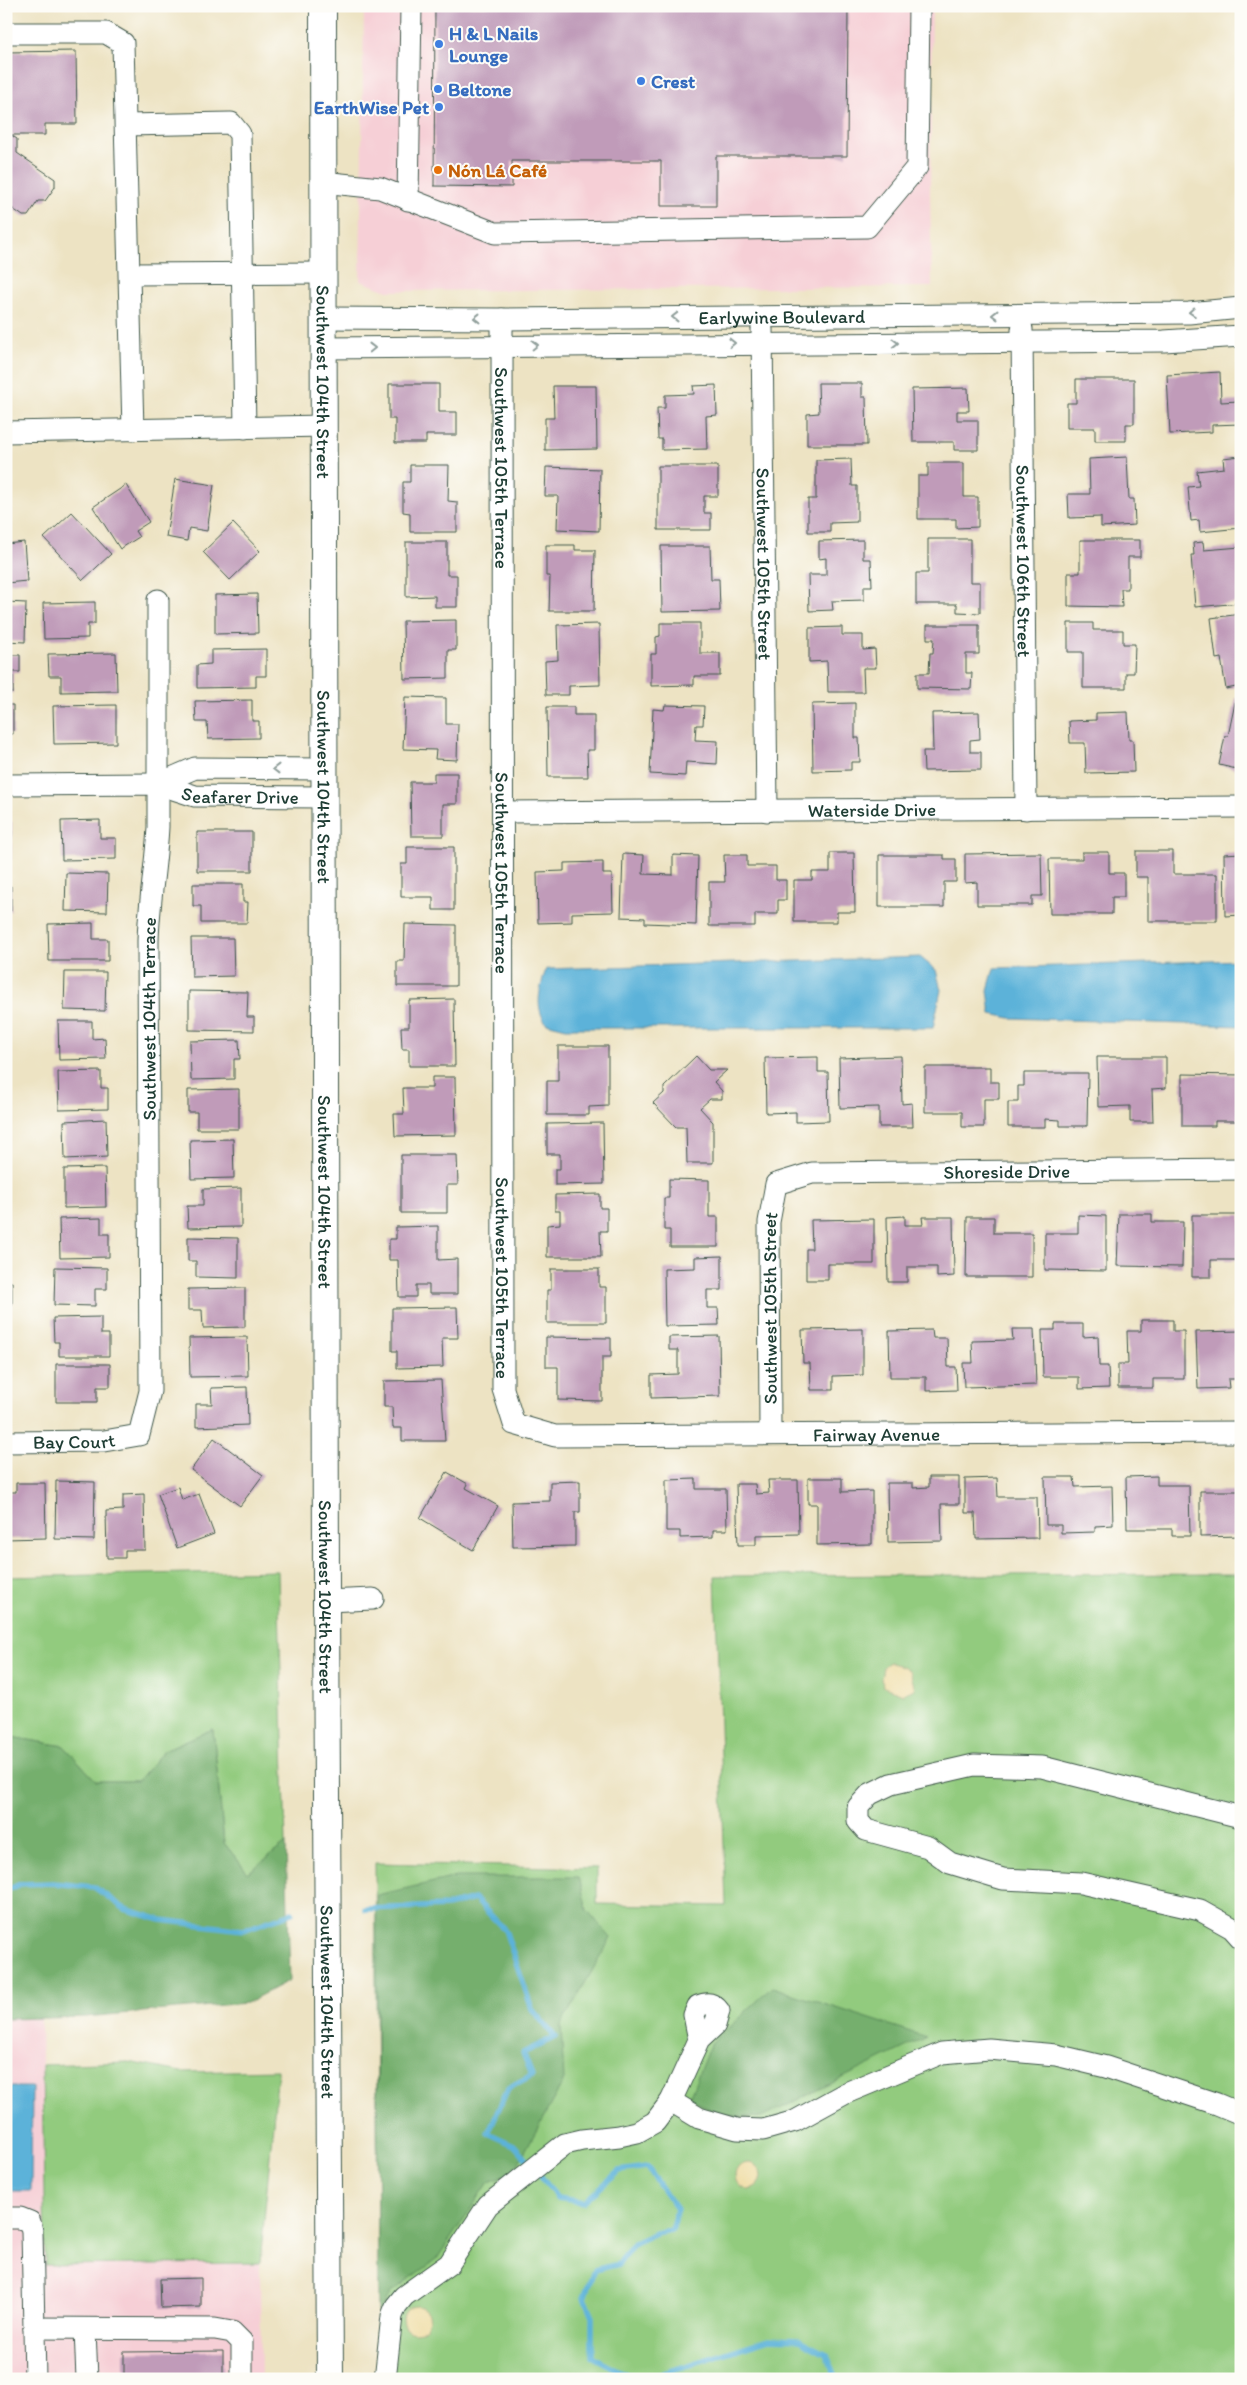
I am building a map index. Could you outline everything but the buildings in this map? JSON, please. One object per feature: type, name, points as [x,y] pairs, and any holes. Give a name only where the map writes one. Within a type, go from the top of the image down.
[{"type":"main road","name":"Southwest 104th Street","points":[[323,6],[322,273],[324,348],[326,1601],[330,2379]]},
{"type":"street","points":[[408,200],[411,6]]},
{"type":"street","points":[[322,182],[380,188],[494,233],[867,226],[917,167],[919,6]]},
{"type":"street","points":[[6,33],[106,33],[123,43],[133,430]]},
{"type":"street","points":[[126,125],[231,123],[240,134],[245,428]]},
{"type":"street","points":[[130,274],[322,273]]},
{"type":"street","name":"Earlywine Boulevard","points":[[323,318],[762,317],[1189,313],[1241,308]]},
{"type":"street","name":"Southwest 106th Street","points":[[1022,314],[1026,809]]},
{"type":"street","name":"Southwest 105th Street","points":[[762,317],[767,811]]},
{"type":"street","name":"Southwest 105th Terrace","points":[[502,318],[503,1390],[514,1424]]},
{"type":"street","name":"Earlywine Boulevard","points":[[324,348],[1164,341],[1241,336]]},
{"type":"street","points":[[6,432],[324,426]]},
{"type":"street","name":"Southwest 104th Terrace","points":[[139,1435],[150,1391],[148,918],[156,853],[158,600]]},
{"type":"street","name":"Seafarer Drive","points":[[158,784],[195,768],[325,769]]},
{"type":"street","name":"Seafarer Drive","points":[[6,785],[158,784],[195,796],[325,797]]},
{"type":"street","name":"Waterside Drive","points":[[503,812],[1241,807]]},
{"type":"street","name":"Shoreside Drive","points":[[776,1184],[812,1173],[1241,1169]]},
{"type":"street","name":"Southwest 105th Street","points":[[770,1433],[769,1222],[776,1184]]},
{"type":"street","name":"Fairway Avenue","points":[[514,1424],[555,1436],[770,1433],[1241,1432]]},
{"type":"street","name":"Bay Court","points":[[6,1442],[104,1441],[139,1435]]},
{"type":"street","points":[[326,1601],[373,1599]]},
{"type":"street","points":[[1241,1817],[1042,1767],[974,1766],[891,1784],[870,1794],[858,1807],[858,1820],[866,1830],[928,1847],[950,1863],[1003,1879],[1081,1883],[1170,1901],[1200,1910],[1232,1928],[1241,1938]]},
{"type":"street","points":[[386,2379],[392,2316],[396,2306],[404,2296],[449,2264],[488,2204],[565,2144],[638,2132],[655,2122],[671,2101],[699,2040]]},
{"type":"street","points":[[671,2101],[698,2118],[737,2129],[764,2130],[795,2121],[846,2093],[942,2053],[989,2049],[1056,2055],[1106,2067],[1217,2104],[1241,2114]]},
{"type":"street","points":[[6,2218],[20,2218],[30,2222],[32,2231],[35,2379]]},
{"type":"street","points":[[34,2328],[215,2329],[232,2332],[242,2342],[242,2379]]},
{"type":"street","points":[[86,2329],[87,2379]]},
{"type":"shaded area","points":[[364,6],[932,6],[930,194],[932,287],[388,291],[360,281]]},
{"type":"shaded area","points":[[41,2018],[45,2265],[260,2263],[261,2379],[6,2379],[6,2019]]},
{"type":"green space","points":[[278,1571],[286,1843],[248,1873],[224,1843],[213,1729],[164,1750],[138,1781],[96,1781],[64,1746],[11,1737],[6,1733],[6,1577]]},
{"type":"green space","points":[[1241,1574],[1241,2379],[379,2379],[375,1863],[597,1868],[597,1904],[726,1906],[715,1576]]},
{"type":"green space","points":[[213,1729],[224,1843],[248,1873],[286,1843],[290,1980],[246,2003],[85,2017],[6,2019],[6,1733],[11,1737],[64,1746],[96,1781],[138,1781],[164,1750]]},
{"type":"green space","points":[[456,1877],[579,1877],[587,1910],[611,1938],[561,2025],[564,2080],[513,2173],[489,2182],[436,2260],[391,2292],[378,2318],[377,1895]]},
{"type":"green space","points":[[772,1987],[926,2037],[761,2118],[719,2114],[689,2098],[710,2045]]},
{"type":"green space","points":[[128,2062],[181,2072],[278,2070],[260,2263],[45,2265],[42,2065]]},
{"type":"sand","points":[[890,1663],[903,1666],[910,1671],[915,1689],[903,1694],[884,1687],[881,1679],[883,1667]]},
{"type":"sand","points":[[748,2163],[757,2167],[761,2176],[757,2185],[748,2189],[739,2185],[735,2176],[739,2167]]},
{"type":"sand","points":[[416,2306],[425,2310],[429,2319],[425,2328],[416,2332],[407,2328],[403,2319],[407,2310]]},
{"type":"water","points":[[920,957],[936,970],[941,990],[933,1028],[566,1028],[546,1023],[542,1017],[539,1004],[540,990],[546,969]]},
{"type":"water","points":[[1241,960],[1241,1026],[1010,1018],[991,1014],[988,990],[994,968]]},
{"type":"water","points":[[6,2087],[32,2087],[31,2191],[6,2191]]},
{"type":"waterway","points":[[6,1891],[20,1884],[52,1883],[94,1887],[125,1909],[161,1920],[243,1930],[292,1913]]},
{"type":"waterway","points":[[365,1909],[447,1906],[475,1899],[505,1930],[532,2009],[555,2037],[523,2053],[532,2075],[508,2088],[488,2133],[514,2145],[532,2165]]},
{"type":"waterway","points":[[538,2172],[557,2198],[584,2202],[619,2171],[647,2167],[677,2209],[671,2230],[656,2233],[634,2243],[619,2264],[594,2270],[584,2298],[592,2316],[592,2356],[635,2379]]},
{"type":"waterway","points":[[645,2379],[769,2339],[799,2340],[826,2354],[834,2374],[832,2379]]},
{"type":"place","name":"H & L Nails Lounge","points":[[439,44]]},
{"type":"place","name":"Crest","points":[[641,81]]},
{"type":"place","name":"Beltone","points":[[438,89]]},
{"type":"place","name":"EarthWise Pet","points":[[439,107]]},
{"type":"place","name":"Nón Lá Café","points":[[438,170]]}]
